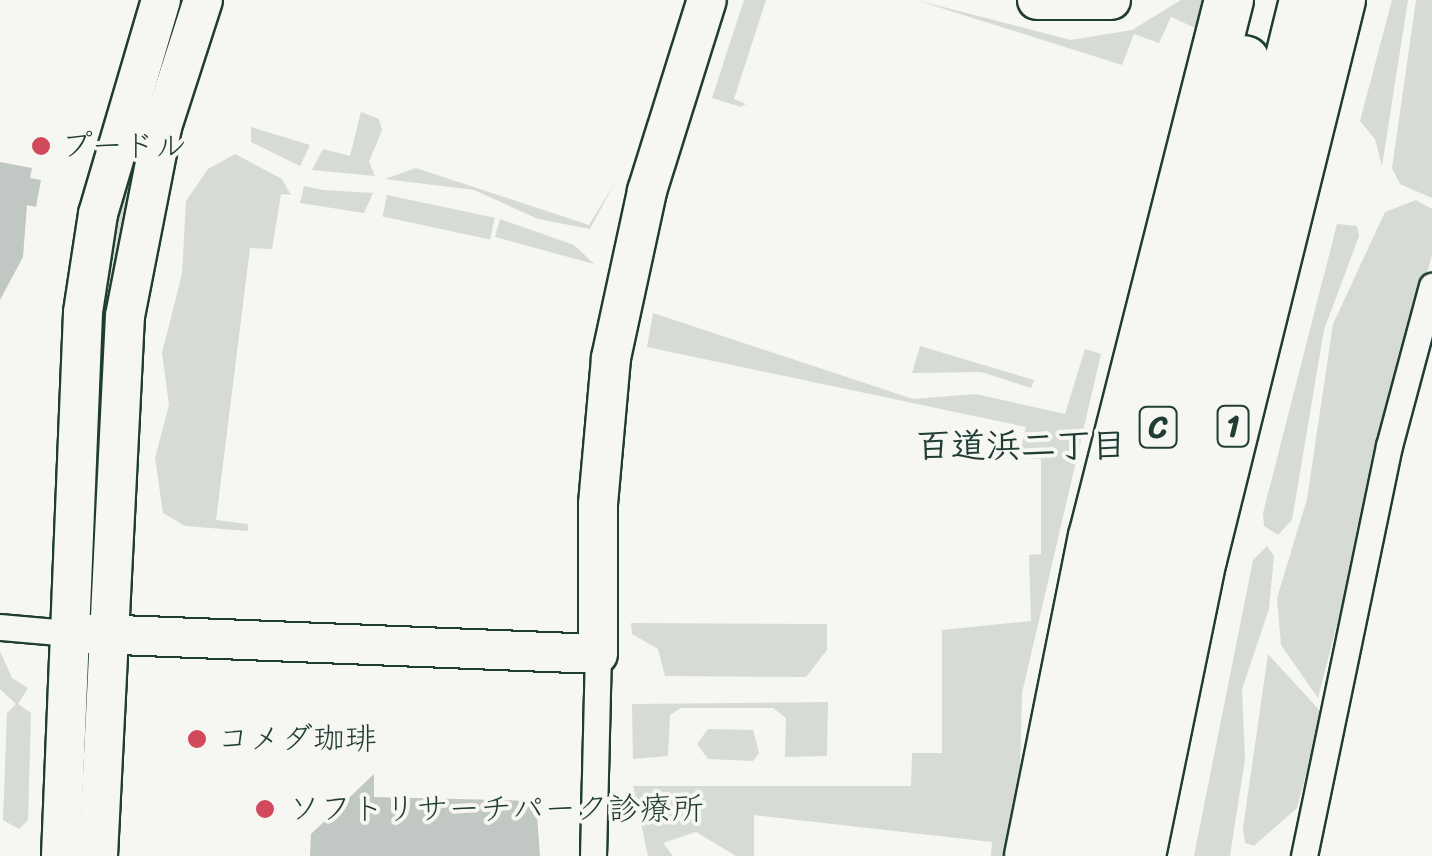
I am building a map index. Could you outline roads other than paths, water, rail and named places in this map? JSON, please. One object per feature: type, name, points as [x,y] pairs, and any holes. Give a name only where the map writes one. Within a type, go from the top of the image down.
[{"type":"highway","points":[[1032,835],[1164,244],[1230,0]]},
{"type":"highway","name":"C","points":[[1064,856],[1258,0]]},
{"type":"highway","name":"C","points":[[1104,856],[1168,553],[1304,0]]},
{"type":"highway","name":"1","points":[[1141,856],[1202,560],[1341,0]]},
{"type":"street","points":[[60,856],[89,264],[161,0]]},
{"type":"street","points":[[98,856],[131,269],[162,127],[203,0]]},
{"type":"street","points":[[594,856],[600,455],[611,358],[647,191],[707,0]]},
{"type":"street","points":[[1037,0],[1110,0]]},
{"type":"street","points":[[1304,856],[1389,446],[1432,286]]},
{"type":"street","points":[[0,627],[598,654]]},
{"type":"place","name":"プードル","points":[[41,146]]},
{"type":"place","name":"コメダ珈琲","points":[[197,739]]},
{"type":"place","name":"ソフトリサーチパーク診療所","points":[[265,809]]},
{"type":"district","name":"百道浜二丁目","points":[[1021,445]]}]
